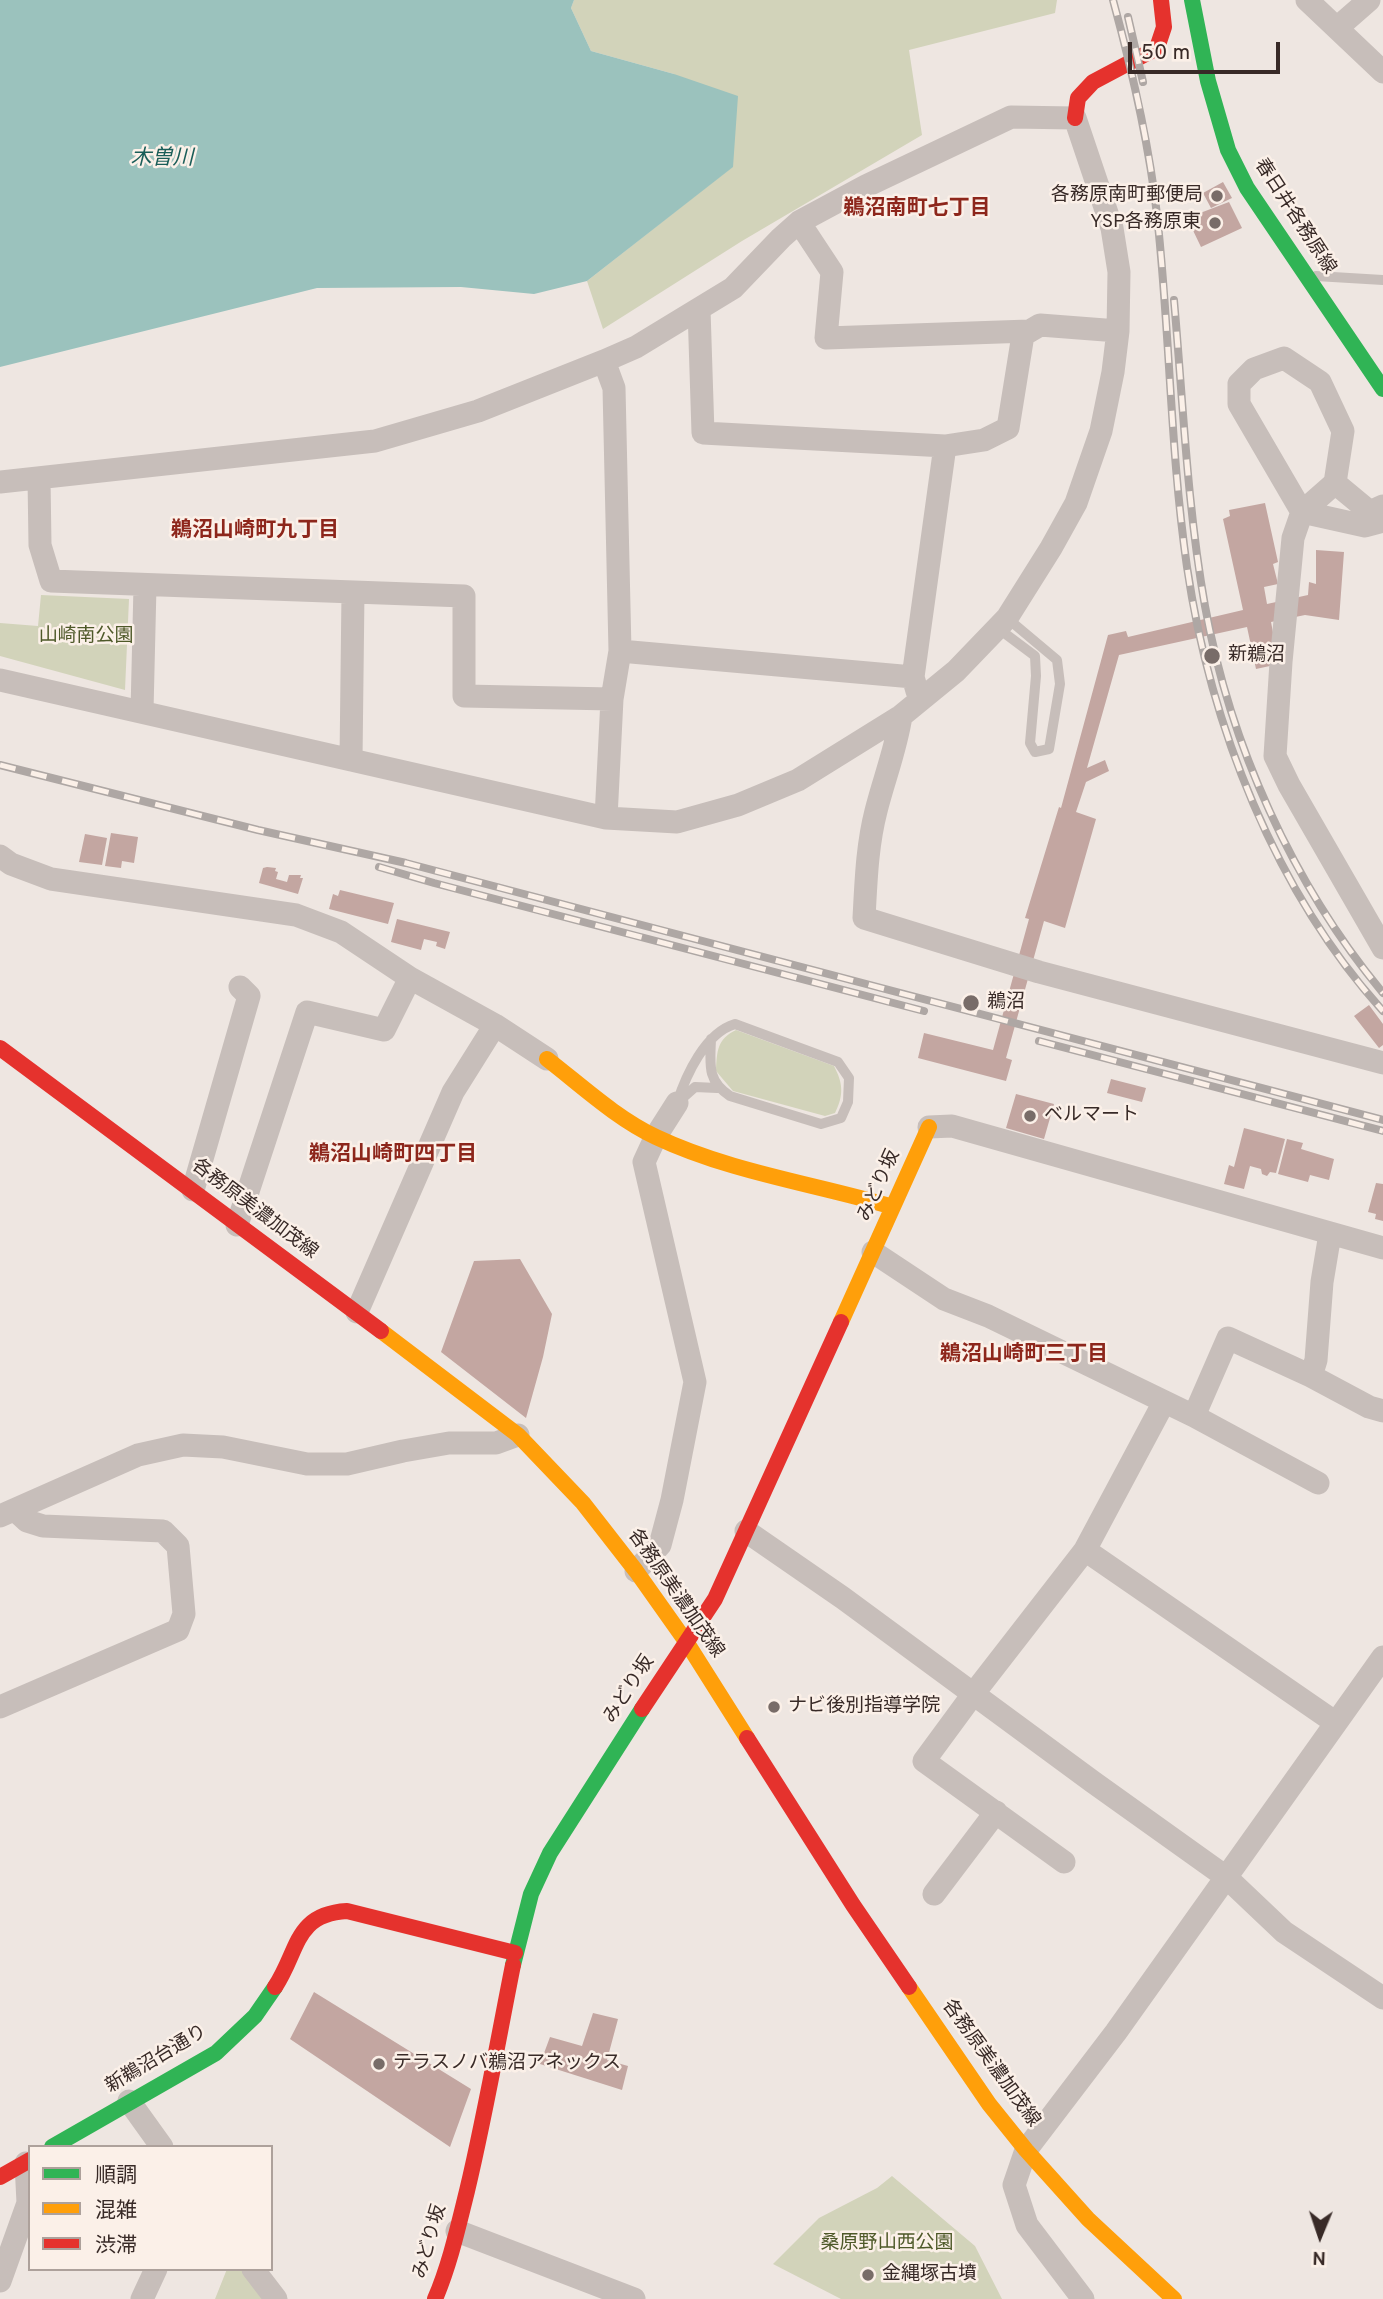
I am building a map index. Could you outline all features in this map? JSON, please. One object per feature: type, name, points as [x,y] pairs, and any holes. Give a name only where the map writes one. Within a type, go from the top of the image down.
[{"type":"street","points":[[0,680],[606,818],[677,822],[738,805],[798,780],[901,716],[956,671],[1003,623],[1076,503],[1101,431],[1114,372],[1119,272],[1112,228],[1075,118],[1078,98],[1093,82],[1157,48],[1164,27],[1161,0]]},
{"type":"street","points":[[1307,0],[1383,72]]},
{"type":"street","points":[[1337,28],[1369,0]]},
{"type":"street","name":"春日井各務原線","points":[[1195,4],[1208,81],[1228,150],[1247,188],[1383,389]]},
{"type":"street","points":[[0,482],[376,441],[478,411],[636,347],[733,288],[780,238],[799,222],[866,186],[1012,117],[1075,118]]},
{"type":"street","points":[[799,222],[832,272],[826,338],[1029,331]]},
{"type":"street","points":[[699,309],[704,433],[945,446],[984,440],[1008,428],[1023,335],[1029,331],[1040,326],[1118,331]]},
{"type":"street","points":[[1383,521],[1365,526],[1303,512],[1239,404],[1239,384],[1254,369],[1284,358],[1320,382],[1343,431],[1335,483],[1303,512],[1293,538],[1275,756],[1383,948]]},
{"type":"street","points":[[604,362],[614,388],[620,651],[612,699],[606,818]]},
{"type":"street","points":[[920,701],[913,677],[945,446]]},
{"type":"street","points":[[38,478],[40,545],[51,581],[464,596],[464,696],[612,699]]},
{"type":"street","points":[[1335,483],[1370,512],[1383,506]]},
{"type":"street","points":[[142,711],[145,586]]},
{"type":"street","points":[[351,760],[353,592]]},
{"type":"street","points":[[620,651],[913,677]]},
{"type":"street","points":[[901,716],[897,742],[876,813],[867,862],[864,918],[1039,972],[1383,1063]]},
{"type":"street","points":[[0,856],[11,864],[51,879],[296,915],[341,932],[410,978],[495,1025],[547,1059],[623,1117],[656,1136],[732,1163],[893,1207]]},
{"type":"street","points":[[237,1225],[307,1012],[384,1030],[410,978]]},
{"type":"street","points":[[193,1190],[248,996],[240,987]]},
{"type":"street","points":[[357,1312],[453,1092],[495,1025]]},
{"type":"street","name":"各務原美濃加茂線","points":[[0,1048],[357,1312],[517,1435],[583,1503],[687,1643],[853,1906],[989,2104],[1088,2219],[1174,2299]]},
{"type":"street","points":[[636,1571],[660,1545],[672,1500],[695,1382],[644,1161],[677,1103]]},
{"type":"street","points":[[929,1127],[952,1126],[1383,1248]]},
{"type":"street","name":"みどり坂","points":[[435,2299],[457,2231],[473,2165],[515,1953],[531,1894],[550,1853],[715,1599],[929,1127]]},
{"type":"street","points":[[1311,1377],[1316,1360],[1322,1282],[1330,1234]]},
{"type":"street","points":[[873,1252],[944,1299],[988,1316],[1194,1416],[1318,1483]]},
{"type":"street","points":[[1194,1416],[1228,1338],[1368,1407],[1383,1411]]},
{"type":"street","points":[[1064,1862],[924,1761],[1085,1550],[1164,1402]]},
{"type":"street","points":[[7,1513],[138,1455],[183,1444],[223,1447],[307,1464],[347,1464],[449,1443],[496,1443],[517,1435]]},
{"type":"street","points":[[0,1707],[178,1630],[184,1614],[178,1546],[163,1531],[43,1526],[7,1513]]},
{"type":"street","points":[[746,1531],[843,1598],[1226,1877],[1284,1932],[1383,1997]]},
{"type":"street","points":[[1085,1550],[1336,1723]]},
{"type":"street","points":[[1083,2299],[1027,2225],[1014,2185],[1026,2150],[1116,2032],[1383,1657]]},
{"type":"street","points":[[934,1895],[996,1812]]},
{"type":"street","name":"新鵜沼台通り","points":[[55,2145],[216,2053],[255,2016],[280,1979],[306,1926],[327,1912],[347,1911],[515,1953]]},
{"type":"street","points":[[129,2101],[161,2145]]},
{"type":"street","points":[[0,2177],[28,2161],[28,2203],[0,2281]]},
{"type":"street","points":[[457,2231],[607,2295],[634,2299]]},
{"type":"street","points":[[142,2299],[155,2271]]},
{"type":"street","points":[[255,2271],[276,2299]]},
{"type":"lane","points":[[1307,275],[1383,280]]},
{"type":"lane","points":[[1003,623],[1057,660],[1060,684],[1049,748],[1035,752],[1030,743],[1036,676],[1035,656],[1003,623]]},
{"type":"lane","points":[[677,1103],[685,1078],[712,1039],[724,1028],[735,1024],[838,1062],[849,1078],[848,1102],[841,1118],[821,1124],[730,1097],[718,1088],[710,1069],[712,1039]]},
{"type":"lane","points":[[677,1103],[695,1087],[718,1088]]},
{"type":"green space","points":[[574,0],[1057,0],[1055,13],[909,50],[922,135],[742,241],[603,329],[587,281],[732,167],[674,74],[591,51],[571,8]]},
{"type":"green space","name":"山崎南公園","points":[[41,595],[129,599],[125,690],[0,656],[0,623],[38,626]]},
{"type":"green space","points":[[736,1030],[834,1066],[841,1089],[835,1113],[825,1116],[733,1091],[716,1071],[719,1046],[725,1037]]},
{"type":"green space","name":"桑原野山西公園","points":[[892,2176],[975,2246],[1002,2299],[841,2299],[773,2264],[819,2218],[877,2188]]},
{"type":"green space","points":[[226,2271],[244,2271],[265,2299],[215,2299]]},
{"type":"water","name":"木曽川","points":[[0,0],[574,0],[571,8],[591,51],[674,74],[738,96],[733,167],[587,281],[534,294],[461,287],[317,288],[0,367]]},
{"type":"building","name":"各務原南町郵便局","points":[[1223,182],[1232,198],[1211,208],[1203,193]]},
{"type":"building","name":"YSP各務原東","points":[[1229,202],[1242,228],[1201,247],[1187,218]]},
{"type":"building","points":[[1265,503],[1278,562],[1273,564],[1278,584],[1264,587],[1267,604],[1308,595],[1309,582],[1316,584],[1316,550],[1344,552],[1339,620],[1305,615],[1271,622],[1279,664],[1256,669],[1247,627],[1119,655],[1087,768],[1105,760],[1109,771],[1086,782],[1076,812],[1096,819],[1065,928],[1044,921],[1006,1058],[1012,1060],[1006,1081],[918,1058],[924,1033],[993,1050],[1029,919],[1025,918],[1059,807],[1061,808],[1108,635],[1126,631],[1128,637],[1243,610],[1223,519],[1230,516],[1229,510]]},
{"type":"building","points":[[111,833],[138,837],[134,863],[122,861],[121,868],[105,866]]},
{"type":"building","points":[[85,834],[107,838],[102,865],[79,862]]},
{"type":"building","points":[[263,868],[276,868],[276,879],[287,882],[289,875],[301,875],[300,878],[303,878],[298,894],[259,883]]},
{"type":"building","points":[[340,890],[394,903],[388,924],[329,909],[333,894],[338,896]]},
{"type":"building","points":[[397,919],[450,932],[445,949],[436,946],[437,942],[424,939],[421,950],[391,942]]},
{"type":"building","points":[[1369,1005],[1383,1024],[1383,1045],[1379,1048],[1354,1016]]},
{"type":"building","points":[[1111,1079],[1146,1088],[1142,1102],[1107,1093]]},
{"type":"building","name":"ベルマート","points":[[1016,1094],[1054,1104],[1044,1139],[1006,1128]]},
{"type":"building","points":[[1244,1128],[1285,1139],[1276,1173],[1270,1172],[1267,1176],[1262,1174],[1261,1169],[1250,1166],[1244,1189],[1224,1184],[1229,1165],[1234,1167]]},
{"type":"building","points":[[1287,1139],[1303,1143],[1301,1149],[1334,1159],[1329,1180],[1310,1175],[1308,1182],[1278,1174]]},
{"type":"building","points":[[1376,1183],[1383,1184],[1383,1221],[1375,1219],[1376,1214],[1368,1212]]},
{"type":"building","points":[[520,1259],[552,1314],[526,1418],[441,1352],[474,1261]]},
{"type":"building","name":"テラスノバ鵜沼アネックス","points":[[314,1992],[471,2089],[450,2147],[290,2039]]},
{"type":"building","points":[[593,2013],[618,2019],[607,2060],[628,2066],[622,2090],[540,2064],[550,2037],[582,2046]]},
{"type":"railway","points":[[1113,0],[1139,107],[1154,188],[1181,523],[1198,626],[1212,686],[1253,803],[1280,860],[1310,914],[1345,964],[1383,1011]]},
{"type":"railway","points":[[1128,17],[1143,82]]},
{"type":"railway","points":[[1174,300],[1199,568],[1216,658],[1231,710],[1249,761],[1294,860],[1321,907],[1383,993]]},
{"type":"railway","points":[[0,765],[258,830],[406,863],[1383,1120]]},
{"type":"railway","points":[[379,867],[924,1011]]},
{"type":"railway","points":[[1039,1041],[1383,1131]]},
{"type":"traffic: fast","points":[[1192,0],[1208,81],[1228,150],[1247,188],[1383,389]]},
{"type":"traffic: fast","points":[[513,1965],[531,1894],[550,1853],[642,1709]]},
{"type":"traffic: fast","points":[[55,2145],[216,2053],[255,2016],[275,1987]]},
{"type":"traffic: slow","points":[[547,1059],[627,1121],[684,1149],[743,1168],[893,1207]]},
{"type":"traffic: slow","points":[[841,1322],[929,1127]]},
{"type":"traffic: slow","points":[[381,1331],[518,1435],[583,1503],[687,1643],[747,1738]]},
{"type":"traffic: slow","points":[[909,1987],[989,2104],[1026,2150],[1088,2219],[1174,2299]]},
{"type":"traffic: jam","points":[[1075,118],[1078,98],[1093,82],[1157,48],[1164,27],[1161,0]]},
{"type":"traffic: jam","points":[[0,1048],[381,1331]]},
{"type":"traffic: jam","points":[[642,1709],[715,1599],[841,1322]]},
{"type":"traffic: jam","points":[[747,1738],[853,1905],[909,1987]]},
{"type":"traffic: jam","points":[[275,1987],[307,1927],[317,1919],[347,1911],[515,1953]]},
{"type":"traffic: jam","points":[[435,2299],[467,2191],[513,1965]]},
{"type":"traffic: jam","points":[[0,2177],[28,2161]]},
{"type":"place","name":"各務原南町郵便局","points":[[1217,196]]},
{"type":"place","name":"YSP各務原東","points":[[1215,223]]},
{"type":"place","name":"新鵜沼","points":[[1212,656]]},
{"type":"place","name":"鵜沼","points":[[971,1003]]},
{"type":"place","name":"ベルマート","points":[[1030,1116]]},
{"type":"place","name":"ナビ後別指導学院","points":[[774,1707]]},
{"type":"place","name":"テラスノバ鵜沼アネックス","points":[[379,2064]]},
{"type":"place","name":"金縄塚古墳","points":[[868,2275]]},
{"type":"district","name":"鵜沼南町七丁目","points":[[917,210]]},
{"type":"district","name":"鵜沼山崎町九丁目","points":[[255,532]]},
{"type":"district","name":"鵜沼山崎町四丁目","points":[[393,1156]]},
{"type":"district","name":"鵜沼山崎町三丁目","points":[[1024,1356]]}]
